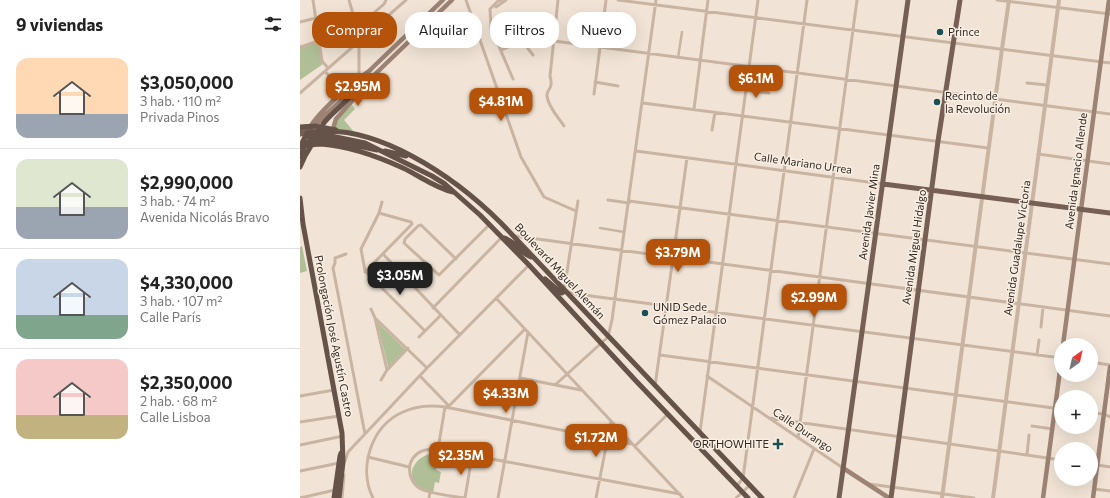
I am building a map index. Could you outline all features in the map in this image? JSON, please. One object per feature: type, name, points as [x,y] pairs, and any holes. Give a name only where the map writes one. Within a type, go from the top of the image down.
[{"type":"highway","points":[[324,131],[324,122],[346,100],[358,84],[359,78]]},
{"type":"highway","points":[[300,127],[311,146]]},
{"type":"highway","points":[[305,138],[333,129],[340,132]]},
{"type":"highway","name":"Boulevard Miguel Alemán","points":[[324,131],[365,143],[432,176],[455,192],[490,224],[541,277],[601,343],[748,498]]},
{"type":"highway","name":"Boulevard Miguel Alemán","points":[[305,138],[324,131],[340,132],[380,142],[401,150],[466,191],[486,208],[513,236],[762,498]]},
{"type":"highway","points":[[305,138],[350,144],[413,158]]},
{"type":"highway","points":[[300,157],[305,138]]},
{"type":"highway","points":[[300,167],[311,146],[322,144],[378,158],[416,174],[444,190],[455,192]]},
{"type":"highway","points":[[344,149],[350,144]]},
{"type":"highway","name":"Prolongación José Agustín Castro","points":[[300,198],[301,220],[343,436],[342,462]]},
{"type":"highway","points":[[502,237],[513,241],[524,253],[534,258]]},
{"type":"highway","points":[[541,277],[560,292],[562,293],[564,291]]},
{"type":"highway","points":[[334,498],[342,462]]},
{"type":"highway","points":[[341,498],[342,462]]},
{"type":"main road","points":[[397,44],[443,0]]},
{"type":"main road","points":[[305,138],[320,120],[345,97],[368,81],[452,0]]},
{"type":"main road","name":"Avenida Javier Mina","points":[[839,498],[908,0]]},
{"type":"main road","name":"Avenida Miguel Hidalgo","points":[[890,498],[938,141],[952,43],[960,0]]},
{"type":"main road","name":"Avenida Ignacio Allende","points":[[1064,338],[1109,0]]},
{"type":"main road","points":[[397,46],[400,49]]},
{"type":"main road","points":[[305,138],[320,114],[393,48]]},
{"type":"main road","points":[[333,129],[336,119],[362,90],[368,81]]},
{"type":"main road","points":[[300,130],[305,138]]},
{"type":"main road","name":"Calle Mariano Urrea","points":[[883,184],[1110,213]]},
{"type":"main road","points":[[1098,458],[1110,366]]},
{"type":"main road","points":[[1043,498],[1054,415]]},
{"type":"main road","name":"Calle Durango","points":[[843,468],[890,498]]},
{"type":"main road","points":[[1093,498],[1094,486]]},
{"type":"street","points":[[313,0],[315,12]]},
{"type":"street","points":[[349,0],[352,12]]},
{"type":"street","points":[[375,12],[384,4],[386,0]]},
{"type":"street","points":[[393,12],[406,0]]},
{"type":"street","points":[[466,0],[522,157],[544,197],[576,212]]},
{"type":"street","points":[[501,0],[490,9],[491,28],[513,79]]},
{"type":"street","points":[[496,8],[506,0]]},
{"type":"street","points":[[557,12],[558,0]]},
{"type":"street","points":[[604,12],[606,0]]},
{"type":"street","points":[[618,0],[1110,63]]},
{"type":"street","points":[[555,385],[608,336],[629,202],[656,0]]},
{"type":"street","points":[[694,109],[708,0]]},
{"type":"street","points":[[700,433],[758,0]]},
{"type":"street","points":[[737,486],[743,478],[807,0]]},
{"type":"street","points":[[798,438],[857,0]]},
{"type":"street","points":[[997,0],[1108,14]]},
{"type":"street","name":"Avenida Guadalupe Victoria","points":[[993,498],[1044,104],[1059,0]]},
{"type":"street","points":[[942,496],[1009,1]]},
{"type":"street","points":[[300,22],[312,19]]},
{"type":"street","points":[[678,58],[682,32]]},
{"type":"street","points":[[300,47],[312,43]]},
{"type":"street","points":[[320,48],[322,61],[328,68]]},
{"type":"street","points":[[300,93],[352,48]]},
{"type":"street","points":[[359,48],[359,78]]},
{"type":"street","points":[[501,50],[506,48]]},
{"type":"street","points":[[528,48],[533,55]]},
{"type":"street","points":[[553,48],[550,76],[552,81],[551,88],[547,96],[549,104],[564,126]]},
{"type":"street","points":[[594,94],[600,48]]},
{"type":"street","points":[[607,48],[946,93],[1044,104],[1110,114]]},
{"type":"street","points":[[324,71],[343,93]]},
{"type":"street","points":[[595,82],[618,86]]},
{"type":"street","points":[[1027,83],[1047,86]]},
{"type":"street","points":[[746,90],[769,93]]},
{"type":"street","points":[[643,103],[988,148]]},
{"type":"street","points":[[712,130],[715,112]]},
{"type":"street","name":"Calle Mariano Urrea","points":[[636,151],[883,184]]},
{"type":"street","points":[[1038,154],[1110,164]]},
{"type":"street","points":[[655,386],[687,158]]},
{"type":"street","points":[[608,200],[777,220],[1110,264]]},
{"type":"street","points":[[578,201],[564,291],[576,294],[813,326],[1054,357]]},
{"type":"street","points":[[382,202],[379,213],[361,249],[365,272],[425,331]]},
{"type":"street","points":[[365,272],[412,223],[379,213]]},
{"type":"street","points":[[456,259],[420,225],[404,241],[404,243],[439,275],[456,259],[490,224]]},
{"type":"street","points":[[600,228],[624,232]]},
{"type":"street","points":[[513,236],[1110,316]]},
{"type":"street","points":[[433,308],[502,237]]},
{"type":"street","points":[[346,254],[335,258],[333,268],[365,434]]},
{"type":"street","points":[[383,254],[460,335]]},
{"type":"street","points":[[300,471],[342,462],[348,452],[420,376],[529,265]]},
{"type":"street","points":[[496,298],[683,498]]},
{"type":"street","points":[[1041,327],[1043,307]]},
{"type":"street","points":[[371,309],[375,318],[387,370]]},
{"type":"street","points":[[419,337],[441,315]]},
{"type":"street","points":[[375,318],[428,368]]},
{"type":"street","points":[[445,407],[449,406],[525,329]]},
{"type":"street","points":[[498,498],[528,332]]},
{"type":"street","points":[[1037,355],[1039,340]]},
{"type":"street","points":[[381,380],[387,370],[408,348]]},
{"type":"street","points":[[660,355],[1054,408]]},
{"type":"street","points":[[1098,363],[1110,366]]},
{"type":"street","points":[[420,376],[449,406]]},
{"type":"street","name":"Calle Durango","points":[[707,376],[843,468]]},
{"type":"street","points":[[520,378],[582,390]]},
{"type":"street","points":[[300,396],[335,390]]},
{"type":"street","points":[[373,498],[369,489],[367,477],[368,457],[378,432],[393,417],[403,412],[420,407],[445,407],[634,445]]},
{"type":"street","points":[[438,449],[445,407]]},
{"type":"street","points":[[386,412],[393,417]]},
{"type":"street","points":[[1098,413],[1110,417]]},
{"type":"street","points":[[634,445],[668,414]]},
{"type":"street","points":[[300,422],[339,416]]},
{"type":"street","points":[[769,418],[1054,459]]},
{"type":"street","points":[[596,498],[611,421]]},
{"type":"street","points":[[1032,426],[1052,429]]},
{"type":"street","points":[[372,427],[378,432]]},
{"type":"street","points":[[1027,455],[1029,435]]},
{"type":"street","points":[[300,445],[343,436]]},
{"type":"street","points":[[794,498],[814,448]]},
{"type":"street","points":[[472,456],[465,498],[421,489],[414,483],[409,473],[409,466],[414,458],[422,451],[438,449],[680,494]]},
{"type":"street","points":[[368,457],[409,466]]},
{"type":"street","points":[[1098,465],[1110,467]]},
{"type":"street","points":[[867,484],[942,496],[974,498]]},
{"type":"street","points":[[736,498],[750,485]]},
{"type":"street","points":[[1094,489],[1110,491]]},
{"type":"street","points":[[300,498],[335,490]]},
{"type":"street","points":[[429,498],[430,492]]},
{"type":"green space","points":[[312,44],[312,48],[319,48],[323,64],[300,80],[300,48]]},
{"type":"green space","points":[[351,103],[355,109],[344,120],[355,133],[350,134],[334,128],[334,124]]},
{"type":"green space","points":[[302,246],[307,271],[300,273],[300,247]]},
{"type":"green space","points":[[377,322],[406,350],[389,370]]},
{"type":"green space","points":[[611,422],[631,443],[607,439]]},
{"type":"green space","points":[[430,454],[439,455],[436,470],[441,472],[439,483],[435,482],[433,493],[423,490],[417,486],[412,474],[412,470],[417,461]]},
{"type":"green space","points":[[450,458],[470,462],[469,467],[449,463]]},
{"type":"place","name":"Prince","points":[[940,32]]},
{"type":"place","name":"Recinto de la Revolución","points":[[937,102]]},
{"type":"place","name":"UNID Sede Gómez Palacio","points":[[645,313]]},
{"type":"place","name":"ORTHOWHITE","points":[[778,444]]}]
